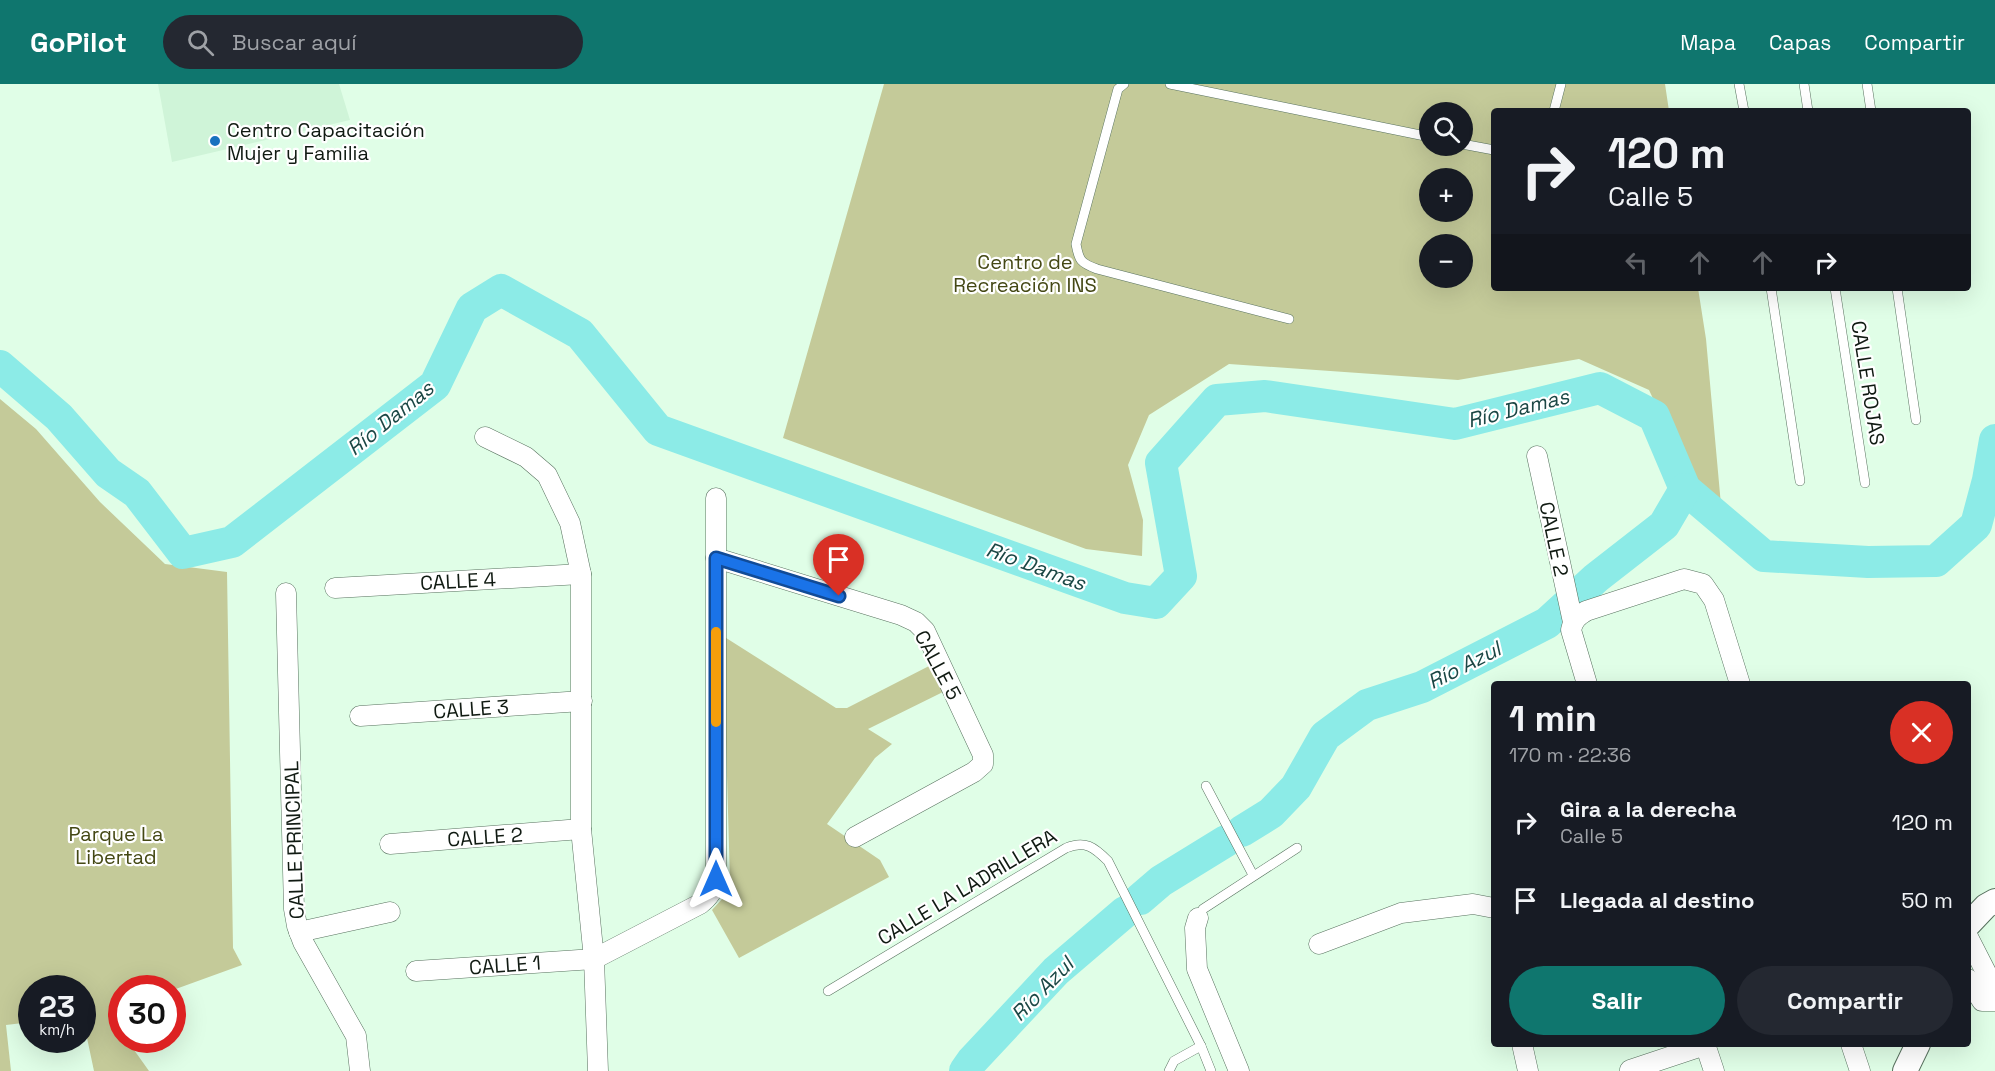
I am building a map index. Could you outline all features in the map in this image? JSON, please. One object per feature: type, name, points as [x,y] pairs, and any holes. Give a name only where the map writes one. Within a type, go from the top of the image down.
[{"type":"street","points":[[485,437],[526,457],[547,475],[570,523],[581,574],[581,830],[594,959],[598,1071]]},
{"type":"street","name":"CALLE 2","points":[[1537,456],[1572,618],[1572,639],[1586,681]]},
{"type":"street","points":[[594,959],[700,904],[714,889],[716,879],[716,498]]},
{"type":"street","name":"CALLE 5","points":[[716,558],[901,615],[916,622],[925,631],[983,755],[983,764],[974,772],[855,837]]},
{"type":"street","name":"CALLE 4","points":[[335,588],[581,574]]},
{"type":"street","points":[[1572,618],[1586,611],[1684,579],[1703,584],[1714,600],[1739,681]]},
{"type":"street","name":"CALLE PRINCIPAL","points":[[286,593],[294,909],[303,942],[356,1036],[360,1071]]},
{"type":"street","name":"CALLE 3","points":[[360,716],[582,701]]},
{"type":"street","name":"CALLE 2","points":[[390,844],[581,830]]},
{"type":"street","points":[[1971,922],[1986,906],[1995,901]]},
{"type":"street","points":[[1319,944],[1401,913],[1473,904],[1491,907]]},
{"type":"street","points":[[299,932],[390,912]]},
{"type":"street","points":[[1198,918],[1195,928],[1197,969],[1239,1071]]},
{"type":"street","points":[[1971,943],[1995,990]]},
{"type":"street","name":"CALLE 1","points":[[416,971],[594,959]]},
{"type":"street","points":[[1971,984],[1982,1001],[1995,1001]]},
{"type":"street","points":[[1523,1047],[1528,1071]]},
{"type":"street","points":[[1630,1070],[1699,1047]]},
{"type":"street","points":[[1706,1047],[1714,1071]]},
{"type":"street","points":[[1852,1047],[1860,1071]]},
{"type":"street","points":[[1905,1071],[1917,1047]]},
{"type":"lane","points":[[1124,84],[1118,89],[1076,244],[1079,258],[1086,265],[1097,269],[1289,319]]},
{"type":"lane","points":[[1170,84],[1419,135]]},
{"type":"lane","points":[[1555,108],[1561,84]]},
{"type":"lane","points":[[1739,84],[1743,108]]},
{"type":"lane","points":[[1804,84],[1808,108]]},
{"type":"lane","points":[[1867,84],[1871,108]]},
{"type":"lane","points":[[1473,146],[1491,149]]},
{"type":"lane","points":[[1771,291],[1800,481]]},
{"type":"lane","name":"CALLE ROJAS","points":[[1835,291],[1864,483]]},
{"type":"lane","points":[[1897,291],[1916,420]]},
{"type":"lane","points":[[1206,786],[1253,875]]},
{"type":"lane","name":"CALLE LA LADRILLERA","points":[[828,991],[1066,848],[1078,843],[1097,849],[1108,861],[1202,1046],[1211,1071]]},
{"type":"lane","points":[[1198,918],[1203,909],[1297,848]]},
{"type":"lane","points":[[1168,1071],[1174,1061],[1202,1046]]},
{"type":"shaded area","name":"Centro Capacitación Mujer y Familia","points":[[158,84],[339,84],[350,120],[172,162]]},
{"type":"green space","name":"Centro de Recreación INS","points":[[884,84],[1665,84],[1669,108],[1491,108],[1491,291],[1698,291],[1706,339],[1721,505],[1693,483],[1649,390],[1579,359],[1458,380],[1229,364],[1149,415],[1128,465],[1143,520],[1142,556],[1086,549],[783,438]]},
{"type":"green space","name":"Parque La Libertad","points":[[0,399],[36,429],[100,502],[165,564],[227,572],[233,948],[242,965],[186,985],[186,975],[108,975],[108,1053],[136,1053],[149,1071],[94,1071],[90,1053],[96,1053],[96,975],[18,975],[18,1024],[6,1025],[11,1071],[0,1071]]},
{"type":"green space","points":[[723,636],[836,708],[847,708],[931,665],[945,691],[868,729],[892,744],[875,758],[827,824],[880,860],[889,877],[739,958],[712,910],[723,898],[730,881]]},
{"type":"waterway","name":"Río Damas","points":[[0,366],[59,417],[108,473],[137,493],[183,553],[232,542],[435,385],[472,308],[501,290],[580,334],[658,430],[1125,598],[1156,603],[1181,576],[1161,463],[1217,400],[1265,396],[1455,424],[1600,388],[1654,416],[1685,489],[1764,556],[1868,562],[1936,561],[1976,525],[1988,480],[1995,440]]},
{"type":"waterway","name":"Río Azul","points":[[1242,831],[1271,813],[1296,787],[1325,736],[1367,705],[1422,687],[1547,623],[1596,578],[1664,525],[1685,489]]},
{"type":"waterway","name":"Río Azul","points":[[1140,899],[1161,881],[1226,841]]},
{"type":"waterway","name":"Río Azul","points":[[965,1071],[1056,971],[1125,912]]},
{"type":"slow traffic","points":[[716,632],[716,722]]},
{"type":"place","name":"Centro Capacitación Mujer y Familia","points":[[215,141]]},
{"type":"route","points":[[716,879],[716,558],[839,596]]}]
